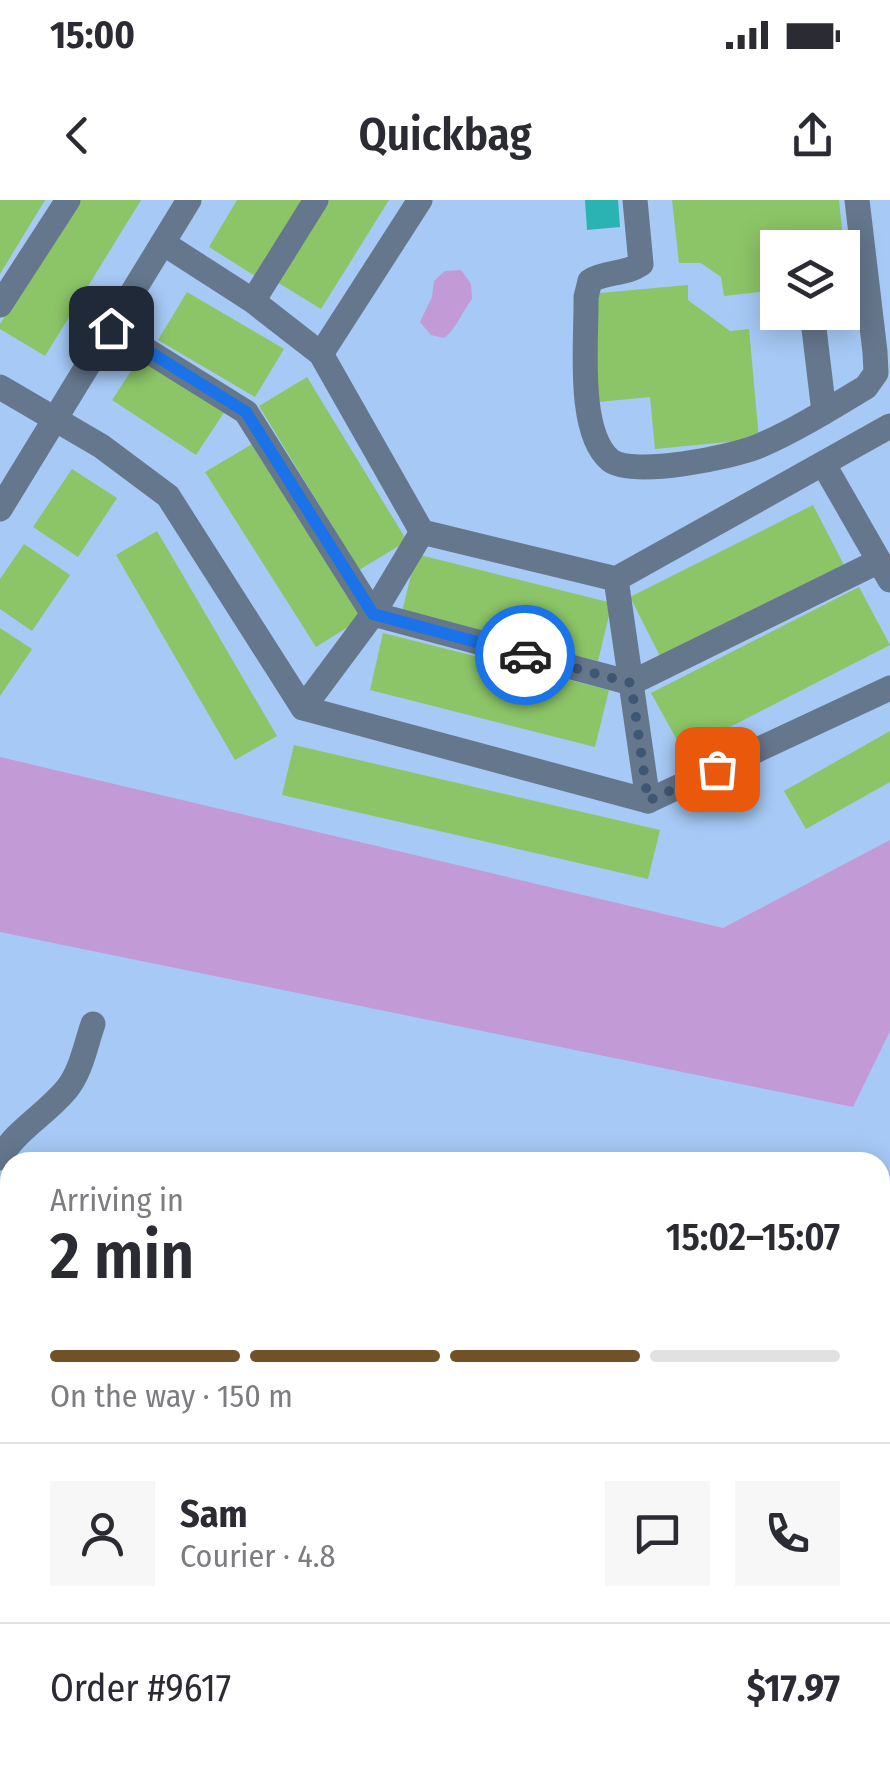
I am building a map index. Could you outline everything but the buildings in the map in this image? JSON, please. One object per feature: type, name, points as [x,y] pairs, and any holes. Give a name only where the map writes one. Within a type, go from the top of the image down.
[{"type":"street","points":[[0,305],[68,200]]},
{"type":"street","points":[[0,510],[190,200]]},
{"type":"street","points":[[253,301],[316,200]]},
{"type":"street","points":[[321,354],[420,200]]},
{"type":"street","points":[[636,200],[641,264],[631,271],[601,274],[590,281],[586,297],[588,410],[594,435],[610,460],[628,467],[654,469],[756,447],[866,387],[876,372],[856,200]]},
{"type":"street","points":[[163,243],[253,301],[321,354],[422,532],[616,579],[890,426]]},
{"type":"street","points":[[111,328],[246,412],[373,614],[631,683],[884,570],[824,465]]},
{"type":"street","points":[[814,330],[824,412]]},
{"type":"street","points":[[0,388],[101,446],[168,496],[303,708],[648,801],[890,688]]},
{"type":"street","points":[[303,708],[373,614],[422,532]]},
{"type":"street","points":[[616,579],[648,801]]},
{"type":"street","points":[[4,1152],[76,1076],[93,1024]]},
{"type":"shaded area","points":[[585,200],[618,200],[620,227],[587,230]]},
{"type":"shaded area","points":[[461,270],[471,284],[472,299],[444,338],[431,335],[420,322],[432,297],[434,281],[445,271]]},
{"type":"shaded area","points":[[0,757],[723,928],[890,840],[890,1031],[853,1107],[0,932]]},
{"type":"way so far","points":[[525,655],[631,683],[648,801],[717,769]]},
{"type":"route","points":[[111,328],[246,412],[373,614],[525,655]]}]
